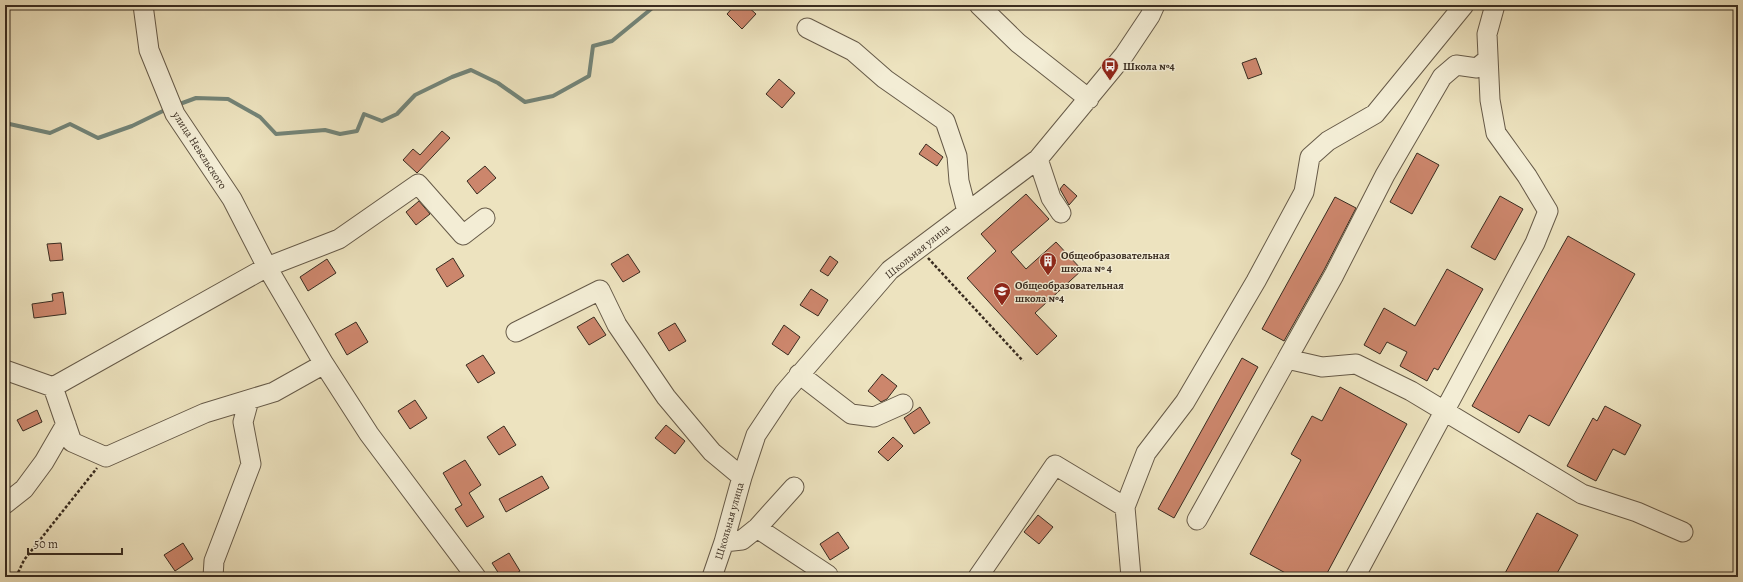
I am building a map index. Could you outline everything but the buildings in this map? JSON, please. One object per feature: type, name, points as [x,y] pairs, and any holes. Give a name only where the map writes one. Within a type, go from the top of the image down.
[{"type":"street","name":"улица Невельского","points":[[143,5],[149,50],[165,93],[175,114],[232,199],[267,267],[324,364],[369,434],[476,577]]},
{"type":"street","points":[[979,5],[1018,43],[1089,99]]},
{"type":"street","name":"Школьная улица","points":[[712,577],[756,435],[784,393],[890,270],[1038,159],[1124,55],[1150,16],[1155,5]]},
{"type":"street","points":[[1131,577],[1125,507],[1146,453],[1185,402],[1256,282],[1304,192],[1310,157],[1328,141],[1375,114],[1464,5]]},
{"type":"street","points":[[1355,577],[1535,243],[1548,211],[1527,176],[1496,133],[1490,100],[1487,34],[1495,5]]},
{"type":"street","points":[[807,28],[853,51],[885,79],[945,121],[957,156],[959,181],[967,212]]},
{"type":"street","points":[[1197,520],[1334,275],[1385,175],[1442,77],[1456,65],[1477,68],[1488,59]]},
{"type":"street","points":[[1038,159],[1050,198],[1061,213]]},
{"type":"street","points":[[5,370],[53,387],[267,267],[339,239],[418,184],[463,235],[485,218]]},
{"type":"street","points":[[516,332],[600,290],[617,325],[666,397],[712,452],[742,477]]},
{"type":"street","points":[[1287,359],[1322,367],[1356,364],[1411,391],[1445,410],[1582,494],[1637,512],[1683,532]]},
{"type":"street","points":[[53,387],[72,442],[106,457],[205,413],[274,392],[324,364]]},
{"type":"street","points":[[800,374],[851,414],[874,417],[903,404]]},
{"type":"street","points":[[213,577],[214,561],[251,464],[243,422],[249,400]]},
{"type":"street","points":[[5,504],[24,489],[44,462],[66,424]]},
{"type":"street","points":[[978,577],[1056,465],[1125,507]]},
{"type":"street","points":[[724,542],[742,540],[757,528],[794,486]]},
{"type":"street","points":[[757,528],[828,576]]},
{"type":"path","points":[[919,247],[1023,361]]},
{"type":"path","points":[[16,577],[24,560],[106,457]]},
{"type":"waterway","points":[[177,105],[196,98],[228,99],[260,117],[276,134],[325,130],[340,134],[357,131],[364,114],[382,121],[397,114],[415,95],[452,77],[471,70],[498,83],[525,102],[553,96],[589,76],[593,46],[612,41],[656,5]]},
{"type":"waterway","points":[[5,123],[50,133],[70,124],[98,138],[132,126],[167,109]]},
{"type":"place","name":"Школа №4","points":[[1110,81]]},
{"type":"place","name":"Общеобразовательная школа № 4","points":[[1048,276]]},
{"type":"place","name":"Общеобразовательная школа №4","points":[[1002,306]]}]
